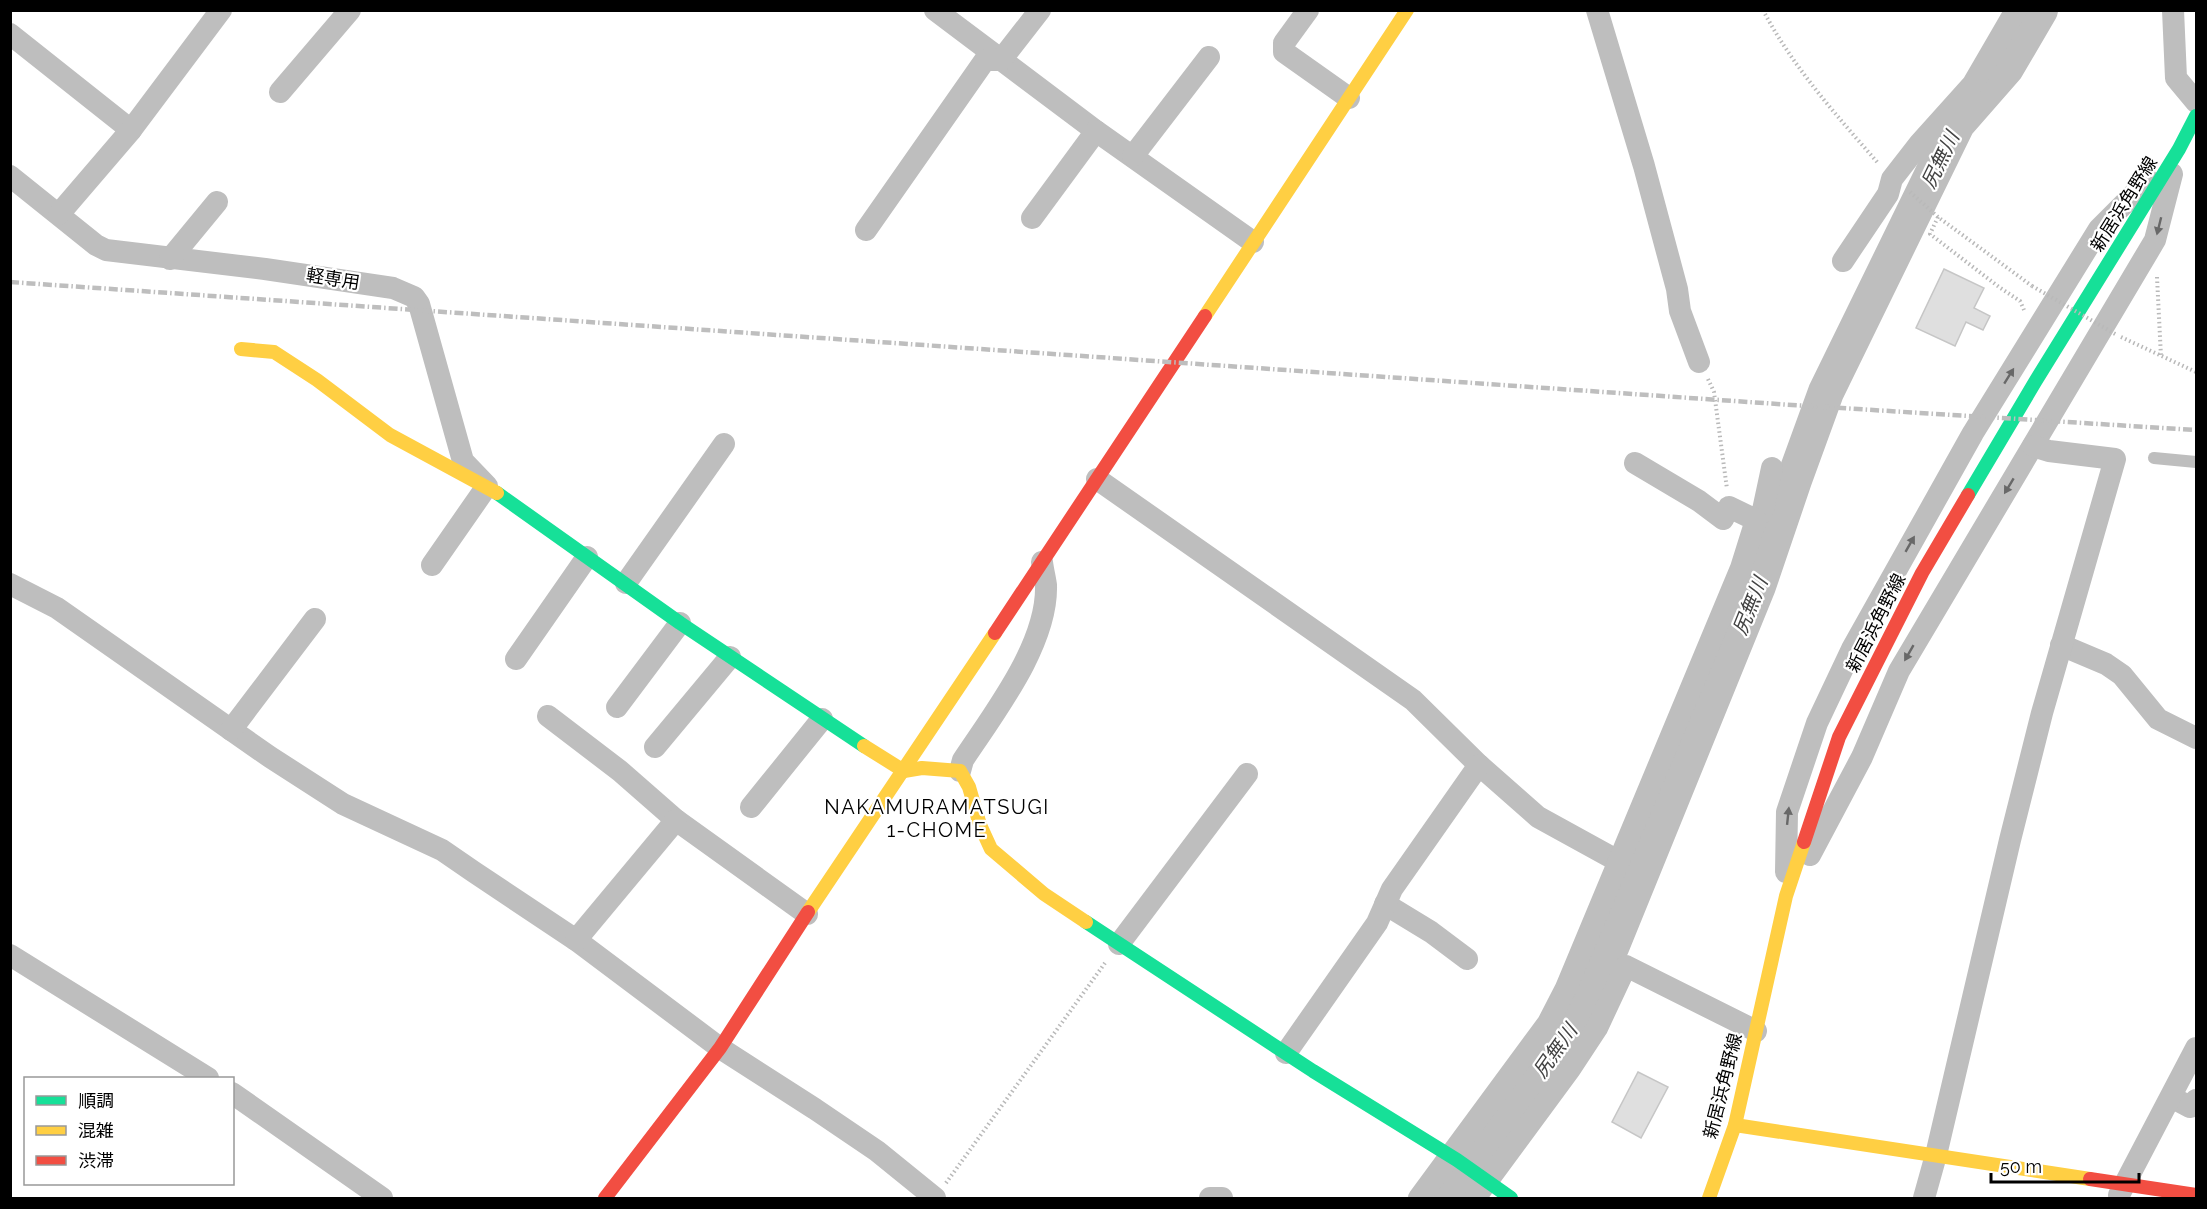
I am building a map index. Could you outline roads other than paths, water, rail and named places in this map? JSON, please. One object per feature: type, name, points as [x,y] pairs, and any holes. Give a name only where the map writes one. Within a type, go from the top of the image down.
[{"type":"street","points":[[59,214],[131,130],[221,10]]},
{"type":"street","points":[[280,92],[350,10]]},
{"type":"street","points":[[935,10],[1096,131],[1253,242]]},
{"type":"street","points":[[1001,60],[1040,10]]},
{"type":"street","points":[[1308,10],[1284,43],[1284,52],[1349,98]]},
{"type":"street","points":[[604,1198],[720,1048],[1407,10]]},
{"type":"street","points":[[1597,10],[1644,166],[1677,290],[1680,311],[1699,362]]},
{"type":"street","points":[[1843,261],[1920,143],[1973,84],[2016,10]]},
{"type":"street","points":[[2174,10],[2176,78],[2196,102]]},
{"type":"street","points":[[10,34],[131,130]]},
{"type":"street","points":[[1133,156],[1209,57]]},
{"type":"street","points":[[866,230],[985,60],[1001,60]]},
{"type":"street","points":[[1032,218],[1096,131]]},
{"type":"street","points":[[1786,896],[1826,828],[1863,757],[1899,671],[2155,240],[2190,134]]},
{"type":"street","points":[[1786,896],[1787,812],[1817,723],[1852,649],[1973,433],[2099,229],[2190,134]]},
{"type":"street","name":"軽専用","points":[[13,183],[106,250],[265,269],[393,288],[414,297],[419,304],[463,461],[486,486]]},
{"type":"street","points":[[171,259],[217,202]]},
{"type":"street","points":[[241,349],[274,352],[390,435],[486,486],[586,557],[627,583],[680,623],[822,719],[904,771],[922,768],[960,771]]},
{"type":"street","points":[[627,583],[724,444]]},
{"type":"street","points":[[1924,1198],[2007,851],[2061,645],[2115,459],[2049,451],[2033,446]]},
{"type":"street","points":[[1635,463],[1699,501],[1723,519],[1729,507],[1756,520]]},
{"type":"street","points":[[1419,1198],[1454,1158],[1548,1023],[1566,988],[1741,568],[1756,520],[1763,510],[1773,468]]},
{"type":"street","points":[[1097,479],[1413,700],[1479,765],[1539,817],[1618,861]]},
{"type":"street","points":[[432,565],[486,486]]},
{"type":"street","points":[[516,659],[586,557]]},
{"type":"street","points":[[1042,562],[1046,586],[1041,621],[1024,663],[1008,692],[963,760],[960,771],[969,787],[980,825],[991,849],[1044,894],[1286,1053],[1454,1158],[1481,1186],[1511,1198]]},
{"type":"street","points":[[10,584],[57,608],[231,730],[343,804],[441,850],[576,940],[720,1048],[815,1109],[939,1194]]},
{"type":"street","points":[[231,730],[315,619]]},
{"type":"street","points":[[616,707],[680,623]]},
{"type":"street","points":[[2061,645],[2106,664],[2122,675],[2157,719],[2196,738]]},
{"type":"street","points":[[655,747],[730,657]]},
{"type":"street","points":[[548,716],[620,771],[676,820],[807,914]]},
{"type":"street","points":[[750,807],[822,719]]},
{"type":"street","points":[[1286,1053],[1377,923],[1392,889],[1479,765]]},
{"type":"street","points":[[1119,944],[1247,774]]},
{"type":"street","points":[[576,940],[676,820]]},
{"type":"street","name":"新居浜角野線","points":[[1709,1198],[1735,1125],[1786,896]]},
{"type":"street","points":[[1385,904],[1431,932],[1467,959]]},
{"type":"street","points":[[10,955],[206,1077]]},
{"type":"street","points":[[1481,1186],[1570,1069],[1592,1036],[1626,966],[1756,1031]]},
{"type":"street","points":[[2121,1192],[2196,1048]]},
{"type":"street","points":[[234,1094],[382,1198]]},
{"type":"street","points":[[2171,1097],[2190,1107],[2196,1100]]},
{"type":"street","points":[[1735,1125],[1936,1155],[2121,1192],[2196,1195]]},
{"type":"street","points":[[1210,1198],[1222,1198]]},
{"type":"lane","points":[[2154,459],[2196,462]]},
{"type":"waterway","name":"尻無川","points":[[1451,1198],[1577,1022],[1612,945],[1758,586],[1826,392],[1957,124],[2006,68],[2040,10]]},
{"type":"railway","points":[[10,282],[1792,405],[2196,430]]},
{"type":"district","name":"NAKAMURAMATSUGI 1-CHOME","points":[[937,818]]}]
